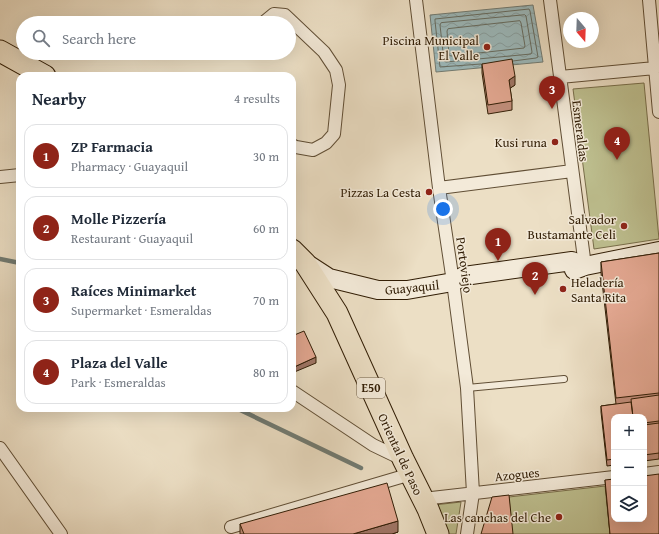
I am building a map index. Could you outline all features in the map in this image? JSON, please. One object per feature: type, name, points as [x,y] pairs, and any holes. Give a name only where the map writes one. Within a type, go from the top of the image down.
[{"type":"highway","points":[[0,51],[16,60]]},
{"type":"highway","points":[[16,60],[38,72]]},
{"type":"highway","name":"Oriental de Paso","points":[[299,257],[337,313],[438,534]]},
{"type":"main road","name":"Guayaquil","points":[[299,257],[329,278],[378,290],[406,290],[453,282],[464,276],[572,261],[585,266],[659,251]]},
{"type":"street","name":"Portoviejo","points":[[416,0],[439,188],[467,388],[473,493],[467,534]]},
{"type":"street","name":"Esmeraldas","points":[[550,0],[585,266]]},
{"type":"street","points":[[649,0],[659,112]]},
{"type":"street","points":[[272,16],[274,14],[286,16]]},
{"type":"street","points":[[296,25],[324,52],[336,70],[339,85],[334,134],[326,143],[313,150],[296,147]]},
{"type":"street","points":[[560,77],[655,68]]},
{"type":"street","points":[[439,188],[572,171]]},
{"type":"street","points":[[0,177],[16,175]]},
{"type":"street","points":[[296,394],[407,467]]},
{"type":"street","points":[[1,451],[61,534]]},
{"type":"street","points":[[231,527],[407,467]]},
{"type":"street","points":[[647,474],[659,472]]},
{"type":"street","name":"Azogues","points":[[423,499],[611,477]]},
{"type":"lane","points":[[467,388],[564,379]]},
{"type":"green space","points":[[644,83],[659,239],[594,249],[573,89]]},
{"type":"green space","name":"Las canchas del Che","points":[[605,486],[610,534],[512,534],[509,497]]},
{"type":"green space","points":[[461,502],[456,534],[445,534],[434,505]]},
{"type":"water","name":"Piscina Municipal El Valle","points":[[533,5],[543,62],[436,72],[430,15]]},
{"type":"building","points":[[512,59],[515,76],[509,80],[512,101],[488,105],[482,64]]},
{"type":"building","points":[[659,253],[659,393],[616,398],[601,262]]},
{"type":"building","points":[[304,331],[316,357],[296,366],[296,334]]},
{"type":"building","points":[[659,395],[659,421],[647,423],[647,414],[633,414],[631,399]]},
{"type":"building","points":[[631,402],[633,414],[611,414],[611,459],[607,460],[601,406]]},
{"type":"building","points":[[659,423],[659,453],[647,455],[647,425]]},
{"type":"building","points":[[659,474],[659,534],[610,534],[605,480],[611,479],[611,522],[647,522],[647,476]]},
{"type":"building","points":[[387,483],[398,521],[353,534],[244,534],[240,524]]},
{"type":"building","points":[[509,495],[513,534],[481,534],[492,497]]},
{"type":"waterway","points":[[0,259],[16,262]]},
{"type":"waterway","points":[[244,412],[361,468]]},
{"type":"place","name":"Piscina Municipal El Valle","points":[[487,47]]},
{"type":"place","name":"Raíces Minimarket","points":[[552,109]]},
{"type":"place","name":"Kusi runa","points":[[555,142]]},
{"type":"place","name":"Plaza del Valle","points":[[617,160]]},
{"type":"place","name":"Pizzas La Cesta","points":[[429,192]]},
{"type":"place","name":"Salvador Bustamante Celi","points":[[624,226]]},
{"type":"place","name":"ZP Farmacia","points":[[498,261]]},
{"type":"place","name":"Heladería Santa Rita","points":[[563,289]]},
{"type":"place","name":"Molle Pizzería","points":[[535,295]]},
{"type":"place","name":"Las canchas del Che","points":[[559,517]]}]
